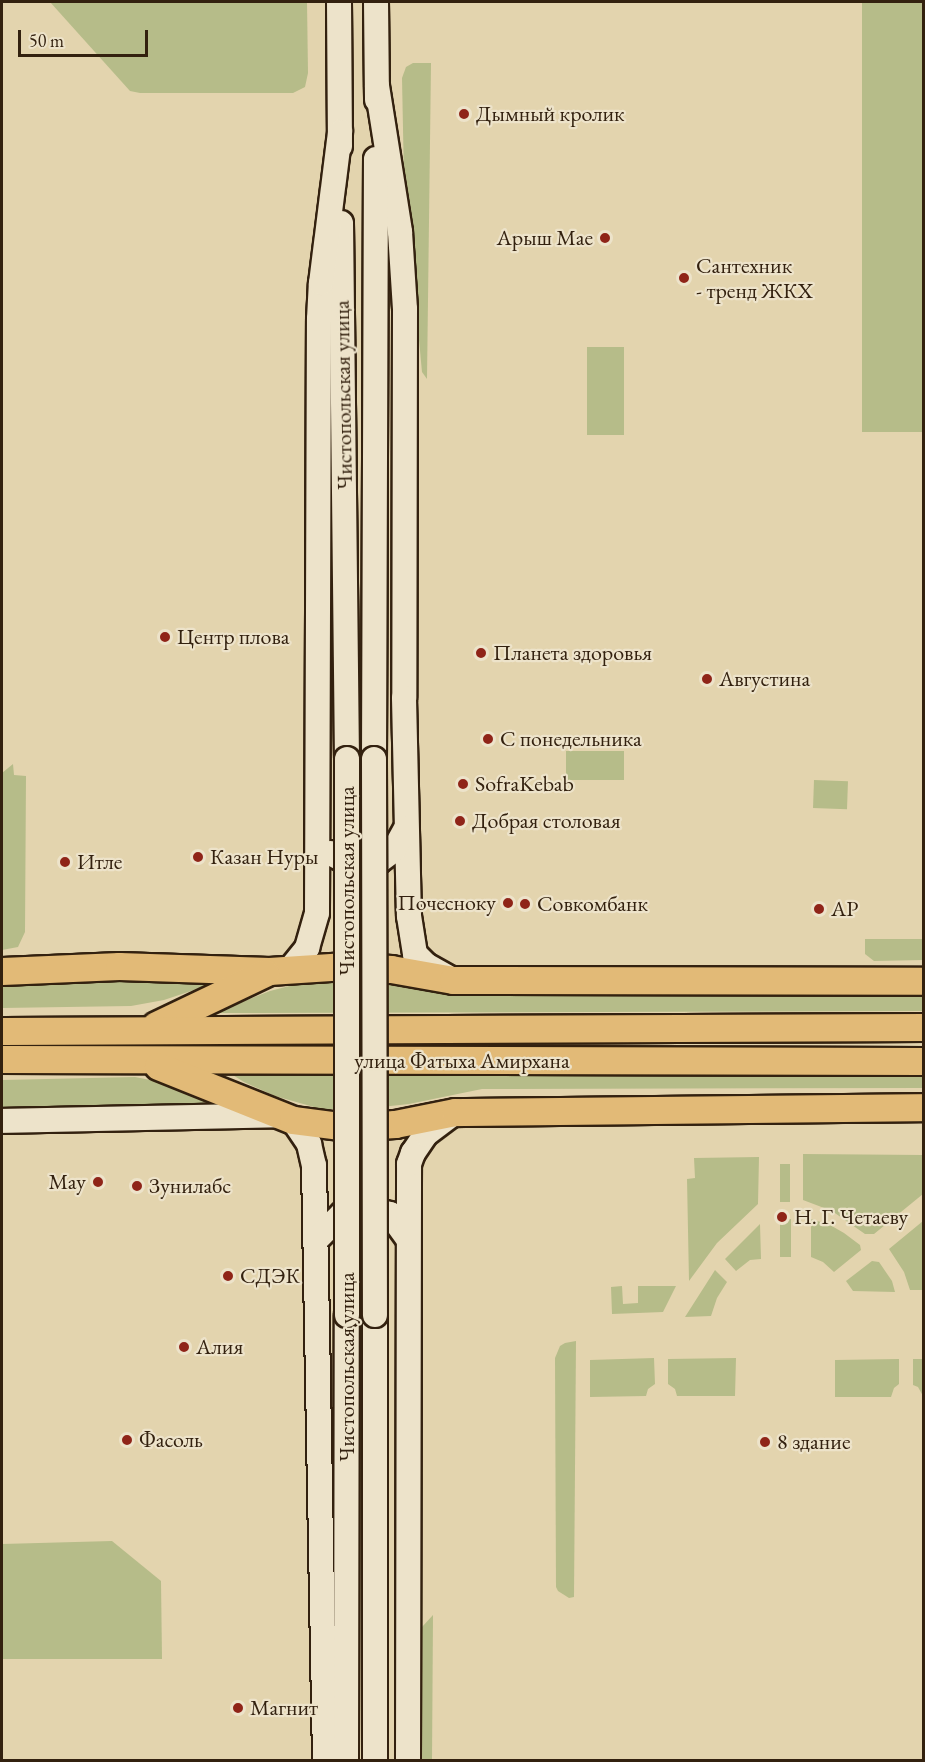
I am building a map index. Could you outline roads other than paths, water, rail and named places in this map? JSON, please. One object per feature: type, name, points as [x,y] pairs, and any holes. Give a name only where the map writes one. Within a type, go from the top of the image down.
[{"type":"main road","name":"Чистопольская улица","points":[[339,2],[347,759],[346,1761]]},
{"type":"main road","name":"Чистопольская улица","points":[[375,1761],[376,2]]},
{"type":"main road","points":[[377,86],[400,232],[405,309],[406,828],[409,916],[415,954],[426,965],[453,980]]},
{"type":"main road","points":[[146,1029],[280,970],[307,948],[317,913],[319,319],[321,283],[340,132]]},
{"type":"main road","points":[[318,830],[325,850],[356,867],[378,862],[394,850],[406,828]]},
{"type":"main road","points":[[2,971],[118,966],[280,970],[374,968],[453,980],[924,981]]},
{"type":"main road","name":"улица Фатыха Амирхана","points":[[5,1030],[924,1027]]},
{"type":"main road","name":"улица Фатыха Амирхана","points":[[10,1061],[924,1061]]},
{"type":"main road","points":[[146,1061],[287,1118],[319,1125],[370,1126],[455,1112],[924,1107]]},
{"type":"main road","points":[[408,1761],[407,1237],[409,1164],[412,1153],[426,1134],[455,1112]]},
{"type":"main road","points":[[2,1121],[287,1118]]},
{"type":"main road","points":[[287,1118],[312,1153],[325,1761]]},
{"type":"main road","points":[[315,1241],[342,1214],[367,1208],[390,1214],[407,1237]]},
{"type":"place","name":"Дымный кролик","points":[[464,114]]},
{"type":"place","name":"Арыш Мае","points":[[605,238]]},
{"type":"place","name":"Сантехник - тренд ЖКХ","points":[[684,278]]},
{"type":"place","name":"Центр плова","points":[[165,637]]},
{"type":"place","name":"Планета здоровья","points":[[481,653]]},
{"type":"place","name":"Августина","points":[[707,679]]},
{"type":"place","name":"С понедельника","points":[[488,739]]},
{"type":"place","name":"SofraKebab","points":[[463,784]]},
{"type":"place","name":"Добрая столовая","points":[[460,821]]},
{"type":"place","name":"Казан Нуры","points":[[198,857]]},
{"type":"place","name":"Итле","points":[[65,862]]},
{"type":"place","name":"Почесноку","points":[[508,903]]},
{"type":"place","name":"Совкомбанк","points":[[525,904]]},
{"type":"place","name":"АР","points":[[819,909]]},
{"type":"place","name":"May","points":[[98,1182]]},
{"type":"place","name":"Зунилабс","points":[[137,1186]]},
{"type":"place","name":"Н. Г. Четаеву","points":[[782,1217]]},
{"type":"place","name":"СДЭК","points":[[228,1276]]},
{"type":"place","name":"Алия","points":[[184,1347]]},
{"type":"place","name":"Фасоль","points":[[127,1440]]},
{"type":"place","name":"8 здание","points":[[765,1442]]},
{"type":"place","name":"Магнит","points":[[238,1708]]}]
